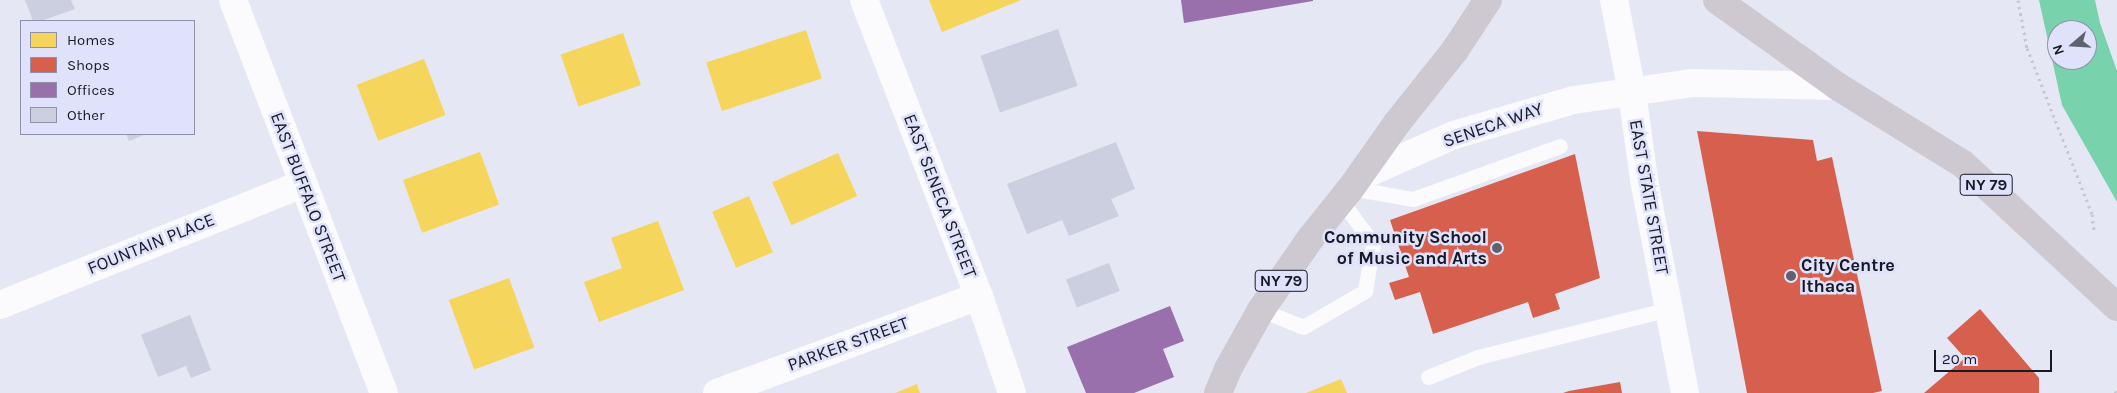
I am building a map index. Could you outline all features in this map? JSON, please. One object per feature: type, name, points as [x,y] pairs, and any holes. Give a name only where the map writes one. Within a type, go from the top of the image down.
[{"type":"highway","name":"SENECA WAY","points":[[1218,393],[1228,369],[1261,310],[1310,239],[1350,188],[1396,123],[1455,50],[1488,0]]},
{"type":"highway","name":"NY 79","points":[[1717,0],[1837,86],[1963,164],[2117,307]]},
{"type":"street","name":"EAST BUFFALO STREET","points":[[232,0],[380,392]]},
{"type":"street","name":"EAST SENECA STREET","points":[[864,0],[979,296],[1012,393]]},
{"type":"street","name":"EAST STATE STREET","points":[[1614,0],[1632,92],[1644,180],[1685,393]]},
{"type":"street","name":"NY 79","points":[[1632,92],[1692,83],[1837,86]]},
{"type":"street","name":"SENECA WAY","points":[[1350,188],[1454,135],[1513,116],[1574,100],[1632,92]]},
{"type":"street","name":"FOUNTAIN PLACE","points":[[0,304],[302,184]]},
{"type":"street","name":"PARKER STREET","points":[[717,393],[979,296]]},
{"type":"lane","points":[[1350,188],[1413,199],[1560,146]]},
{"type":"lane","points":[[1261,310],[1303,327],[1366,291],[1373,244],[1350,188]]},
{"type":"lane","points":[[1428,377],[1478,357],[1669,309]]},
{"type":"path","points":[[2018,0],[2027,48],[2092,214],[2094,230]]},
{"type":"shaded area","points":[[2039,0],[2095,0],[2100,23],[2117,71],[2117,202],[2062,105],[2054,70],[2097,70],[2097,20],[2047,20],[2047,37]]},
{"type":"building: Homes","points":[[929,0],[1021,0],[942,32]]},
{"type":"building: Homes","points":[[806,30],[822,79],[722,111],[706,62]]},
{"type":"building: Homes","points":[[623,33],[641,85],[579,106],[561,54]]},
{"type":"building: Homes","points":[[424,59],[446,115],[378,141],[357,85]]},
{"type":"building: Homes","points":[[480,152],[499,205],[422,233],[403,180]]},
{"type":"building: Homes","points":[[838,153],[857,196],[791,225],[772,182]]},
{"type":"building: Homes","points":[[749,196],[773,252],[736,268],[712,212]]},
{"type":"building: Homes","points":[[658,221],[684,290],[599,322],[584,282],[622,268],[611,238]]},
{"type":"building: Homes","points":[[509,278],[534,348],[474,369],[449,300]]},
{"type":"building: Homes","points":[[1341,379],[1347,393],[1306,393]]},
{"type":"building: Homes","points":[[917,384],[920,393],[895,393]]},
{"type":"building: Shops","name":"City Centre Ithaca","points":[[1697,131],[1813,140],[1817,161],[1832,157],[1882,391],[1873,393],[1747,393]]},
{"type":"building: Shops","name":"Community School of Music and Arts","points":[[1575,154],[1600,278],[1555,294],[1560,309],[1533,318],[1528,302],[1433,334],[1420,292],[1395,300],[1389,283],[1409,277],[1390,220]]},
{"type":"building: Shops","points":[[1980,309],[2039,378],[2039,393],[1924,393],[1965,358],[1947,338]]},
{"type":"building: Shops","points":[[1620,382],[1622,393],[1563,393],[1569,391]]},
{"type":"building: Offices","points":[[1181,0],[1313,0],[1313,1],[1184,23]]},
{"type":"building: Offices","points":[[1170,306],[1184,341],[1163,349],[1174,377],[1134,393],[1086,393],[1067,347]]},
{"type":"building: Other","points":[[25,0],[71,0],[75,9],[44,20],[33,20]]},
{"type":"building: Other","points":[[1058,29],[1078,86],[1000,112],[980,56]]},
{"type":"building: Other","points":[[126,135],[144,135],[129,141]]},
{"type":"building: Other","points":[[1116,142],[1135,189],[1111,199],[1119,216],[1069,236],[1062,220],[1027,234],[1007,184]]},
{"type":"building: Other","points":[[1109,263],[1120,291],[1077,307],[1066,279]]},
{"type":"building: Other","points":[[190,315],[211,370],[191,378],[186,366],[158,377],[141,335]]},
{"type":"place","name":"Community School of Music and Arts","points":[[1497,248]]},
{"type":"place","name":"City Centre Ithaca","points":[[1791,276]]}]
